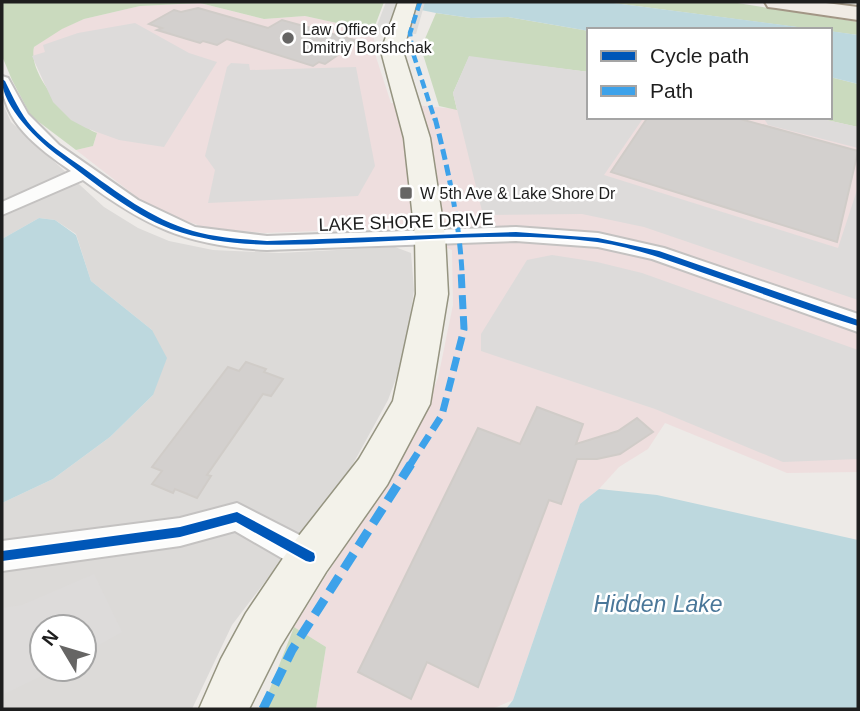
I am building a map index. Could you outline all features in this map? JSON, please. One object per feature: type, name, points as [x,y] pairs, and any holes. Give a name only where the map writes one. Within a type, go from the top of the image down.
[{"type":"main road","points":[[224,709],[263,630],[310,557],[373,472],[411,404],[432,294],[430,236],[417,138],[392,51],[407,2]]},
{"type":"main road","points":[[776,2],[858,14]]},
{"type":"street","name":"LAKE SHORE DRIVE","points":[[2,81],[23,120],[41,138],[142,214],[169,227],[205,237],[267,243],[538,234],[616,243],[656,253],[858,323]]},
{"type":"street","points":[[2,209],[84,172]]},
{"type":"street","points":[[2,555],[180,532],[237,517],[310,557]]},
{"type":"shaded area","points":[[200,3],[264,19],[305,16],[373,31],[376,57],[391,103],[457,109],[453,93],[587,72],[587,119],[822,119],[858,127],[858,472],[787,473],[665,423],[648,449],[619,467],[599,489],[580,504],[513,700],[492,709],[316,709],[326,647],[294,627],[415,434],[438,378],[453,305],[452,250],[396,228],[264,233],[203,227],[151,208],[76,150],[93,146],[97,133],[53,102],[32,56],[34,47],[61,29],[84,19],[140,6]]},
{"type":"shaded area","points":[[135,23],[189,53],[217,62],[164,147],[119,140],[71,120],[53,102],[32,56],[45,52],[43,45],[78,33]]},
{"type":"shaded area","points":[[469,56],[587,72],[587,119],[643,119],[604,175],[838,248],[858,187],[858,300],[644,227],[582,214],[483,215],[453,93]]},
{"type":"shaded area","points":[[231,63],[249,64],[250,70],[356,67],[375,166],[358,196],[208,203],[215,170],[205,156],[227,67]]},
{"type":"shaded area","points":[[2,102],[11,122],[104,207],[138,228],[169,241],[213,250],[279,253],[395,247],[411,253],[414,290],[405,354],[388,400],[348,473],[232,625],[192,709],[2,709],[2,503],[53,479],[110,437],[153,395],[152,330],[91,281],[76,234],[55,220],[39,218],[2,239]]},
{"type":"shaded area","points":[[764,119],[822,119],[858,127],[858,148],[768,125]]},
{"type":"shaded area","points":[[552,255],[642,273],[858,350],[858,459],[783,462],[655,409],[481,351],[481,334],[527,260]]},
{"type":"shaded area","points":[[94,574],[122,632],[98,645],[98,613],[28,613],[28,682],[2,695],[2,608],[22,605]]},
{"type":"green space","points":[[2,2],[384,2],[373,31],[305,16],[264,19],[200,3],[140,6],[84,19],[62,29],[34,47],[34,58],[44,84],[64,109],[97,133],[93,146],[76,150],[31,116],[12,80],[2,56]]},
{"type":"green space","points":[[606,2],[731,2],[858,22],[858,35],[832,32],[832,28],[805,28]]},
{"type":"green space","points":[[436,13],[471,18],[508,17],[587,31],[587,72],[469,57],[453,93],[457,110],[439,106],[421,48]]},
{"type":"green space","points":[[832,78],[858,84],[858,127],[822,119],[832,119]]},
{"type":"green space","points":[[294,627],[326,647],[316,709],[262,709]]},
{"type":"water","points":[[381,2],[606,2],[806,28],[587,28],[587,31],[508,17],[471,18]]},
{"type":"water","points":[[832,31],[858,35],[858,84],[832,78]]},
{"type":"water","points":[[39,218],[55,220],[76,235],[91,281],[152,330],[167,358],[153,395],[110,437],[53,479],[2,503],[2,239]]},
{"type":"water","name":"Hidden Lake","points":[[599,489],[657,495],[858,540],[858,709],[506,709],[513,700],[580,504]]},
{"type":"pier","points":[[386,2],[425,2],[416,34],[375,31]]},
{"type":"building","points":[[198,8],[268,28],[282,20],[358,41],[325,64],[319,62],[313,66],[227,39],[217,45],[203,41],[200,43],[157,30],[162,28],[149,24],[174,10],[181,12]]},
{"type":"building","points":[[647,119],[740,119],[858,151],[837,242],[611,172]]},
{"type":"building","points":[[246,362],[283,379],[271,396],[263,394],[207,475],[211,476],[197,498],[175,489],[173,493],[152,484],[162,471],[152,467],[228,367],[239,371]]},
{"type":"building","points":[[537,407],[583,424],[576,444],[618,431],[637,418],[653,432],[620,454],[597,459],[577,459],[561,504],[549,500],[478,687],[427,662],[411,699],[358,672],[478,428],[520,444]]},
{"type":"marked path","points":[[263,709],[292,650],[442,415],[464,329],[460,235],[451,182],[430,98],[412,50],[410,33],[420,2]]},
{"type":"cycle path","points":[[2,81],[22,118],[52,149],[131,205],[170,226],[191,233],[267,243],[516,234],[598,240],[656,253],[858,323]]},
{"type":"cycle path","points":[[2,556],[180,532],[237,517],[310,557]]},
{"type":"place","name":"Law Office of Dmitriy Borshchak","points":[[288,38]]},
{"type":"place","name":"W 5th Ave & Lake Shore Dr","points":[[406,193]]}]
